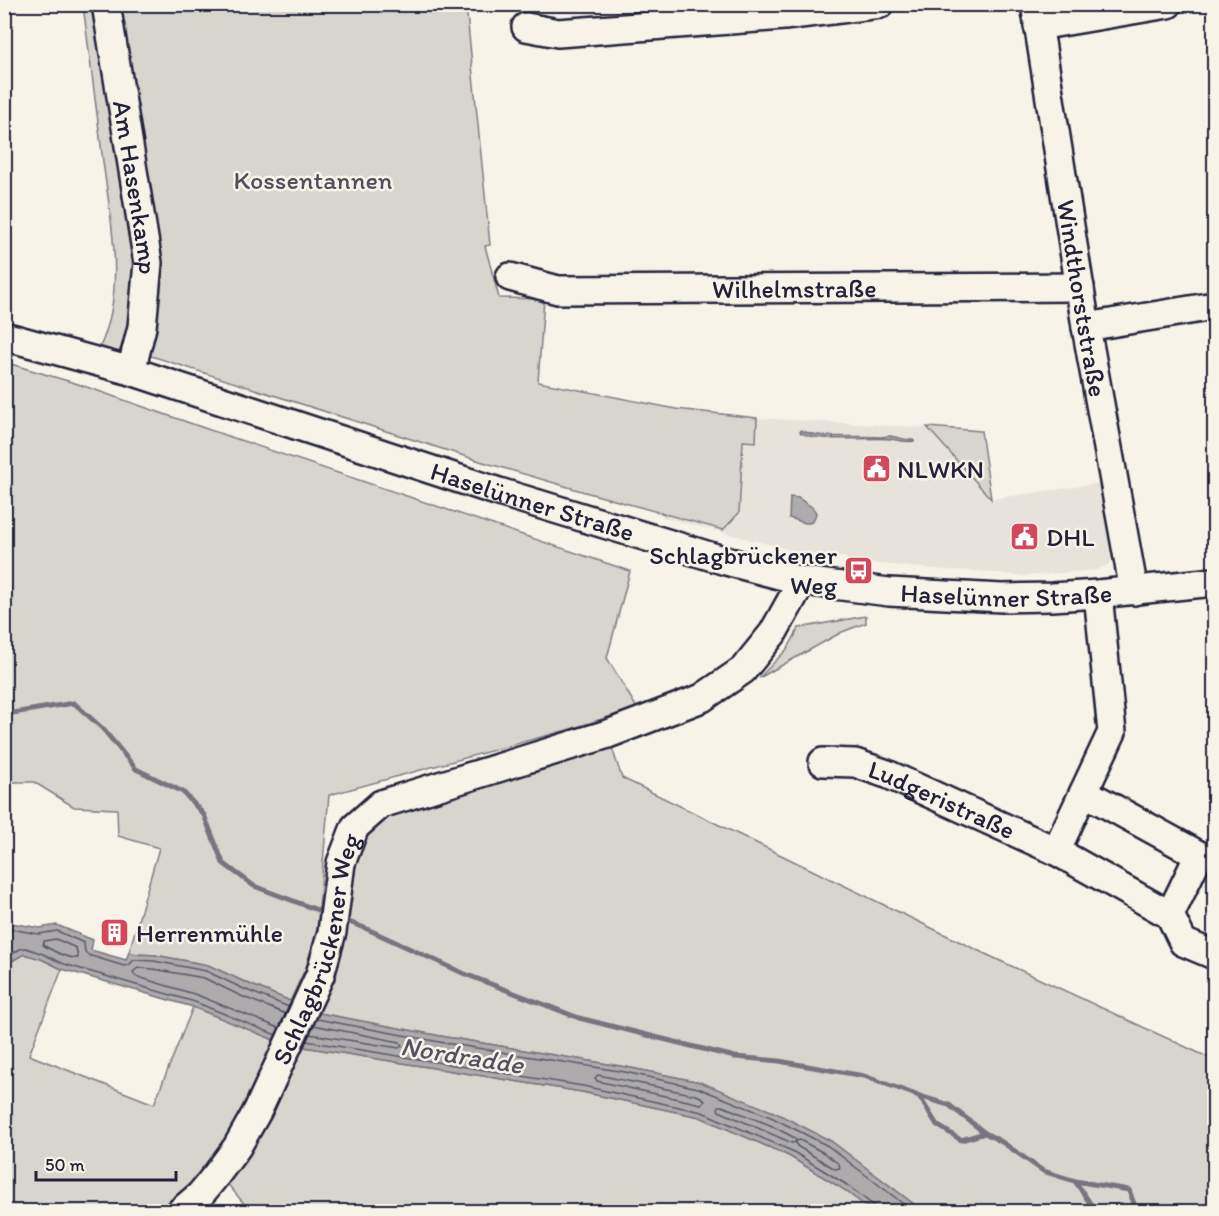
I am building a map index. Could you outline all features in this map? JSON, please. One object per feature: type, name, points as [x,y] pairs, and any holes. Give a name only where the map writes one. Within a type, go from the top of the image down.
[{"type":"street","name":"Am Hasenkamp","points":[[106,4],[148,263],[142,327],[131,371]]},
{"type":"street","points":[[526,27],[558,33],[772,17],[880,4]]},
{"type":"street","points":[[1036,15],[1168,4]]},
{"type":"street","name":"Windthorststraße","points":[[1036,15],[1086,327],[1134,591]]},
{"type":"street","name":"Wilhelmstraße","points":[[510,276],[558,290],[1080,287]]},
{"type":"street","points":[[1086,327],[1215,306]]},
{"type":"street","name":"Haselünner Straße","points":[[4,336],[131,371],[499,492],[726,561],[802,581],[889,592],[1002,598],[1098,594],[1215,582]]},
{"type":"street","name":"Schlagbrückener Weg","points":[[180,1212],[200,1195],[237,1147],[258,1110],[320,975],[332,932],[341,863],[355,827],[381,804],[609,734],[702,698],[743,670],[773,633],[802,581]]},
{"type":"street","points":[[1056,851],[1112,732],[1098,594]]},
{"type":"street","name":"Ludgeristraße","points":[[822,762],[855,764],[887,774],[1056,851],[1170,915]]},
{"type":"street","points":[[1084,792],[1199,855],[1170,915],[1183,942],[1215,956]]},
{"type":"shaded area","points":[[676,409],[757,418],[981,431],[991,499],[1101,483],[1112,544],[1112,558],[1109,564],[1097,570],[1023,576],[944,570],[849,561],[845,557],[826,557],[799,552],[662,517]]},
{"type":"green space","points":[[83,5],[99,5],[141,263],[131,325],[118,354],[100,347],[113,301],[114,252]]},
{"type":"green space","name":"Kossentannen","points":[[112,5],[466,5],[490,245],[485,246],[499,298],[544,299],[538,382],[676,409],[757,418],[756,442],[743,441],[739,513],[723,530],[483,462],[148,355]]},
{"type":"green space","points":[[4,362],[78,384],[630,571],[607,658],[637,708],[567,730],[329,795],[317,930],[307,965],[290,1001],[208,965],[129,952],[159,848],[118,836],[117,809],[74,807],[34,782],[5,782]]},
{"type":"green space","points":[[927,427],[981,431],[991,499]]},
{"type":"green space","points":[[866,616],[866,623],[842,632],[759,678],[788,648],[799,628]]},
{"type":"green space","points":[[611,745],[622,778],[979,951],[1214,1060],[1214,1211],[923,1211],[878,1177],[700,1082],[319,1013],[336,977],[346,934],[353,867],[366,838],[388,815]]},
{"type":"green space","points":[[24,954],[62,969],[29,1055],[154,1104],[193,1007],[274,1040],[227,1139],[205,1170],[159,1211],[5,1212],[4,971],[10,962]]},
{"type":"green space","points":[[304,1047],[582,1092],[700,1117],[789,1156],[843,1189],[872,1211],[251,1212],[226,1182],[249,1153],[270,1117]]},
{"type":"water","points":[[801,430],[828,436],[890,436],[914,441],[817,437],[800,432]]},
{"type":"water","points":[[790,497],[799,498],[813,507],[816,513],[812,522],[806,523],[789,518]]},
{"type":"water","name":"Nordradde","points":[[5,922],[40,928],[57,925],[93,940],[91,950],[126,960],[129,952],[208,965],[319,1013],[700,1082],[776,1113],[831,1141],[923,1211],[872,1211],[843,1189],[789,1156],[700,1117],[582,1092],[304,1047],[274,1040],[193,1007],[62,969],[24,954],[10,962],[5,971]]},
{"type":"waterway","points":[[4,717],[7,714],[74,703],[103,729],[136,769],[183,792],[204,815],[223,863],[254,886],[320,911]]},
{"type":"waterway","points":[[349,922],[465,974],[579,1018],[735,1057],[779,1061],[864,1076],[949,1105],[985,1133],[1043,1171],[1075,1181],[1096,1212]]},
{"type":"waterway","points":[[919,1096],[937,1125],[961,1140],[985,1133]]},
{"type":"waterway","points":[[1075,1181],[1129,1190],[1137,1212]]},
{"type":"place","name":"NLWKN","points":[[876,469]]},
{"type":"place","name":"DHL","points":[[1025,537]]},
{"type":"place","name":"Schlagbrückener Weg","points":[[858,570]]},
{"type":"place","name":"Herrenmühle","points":[[115,933]]}]
